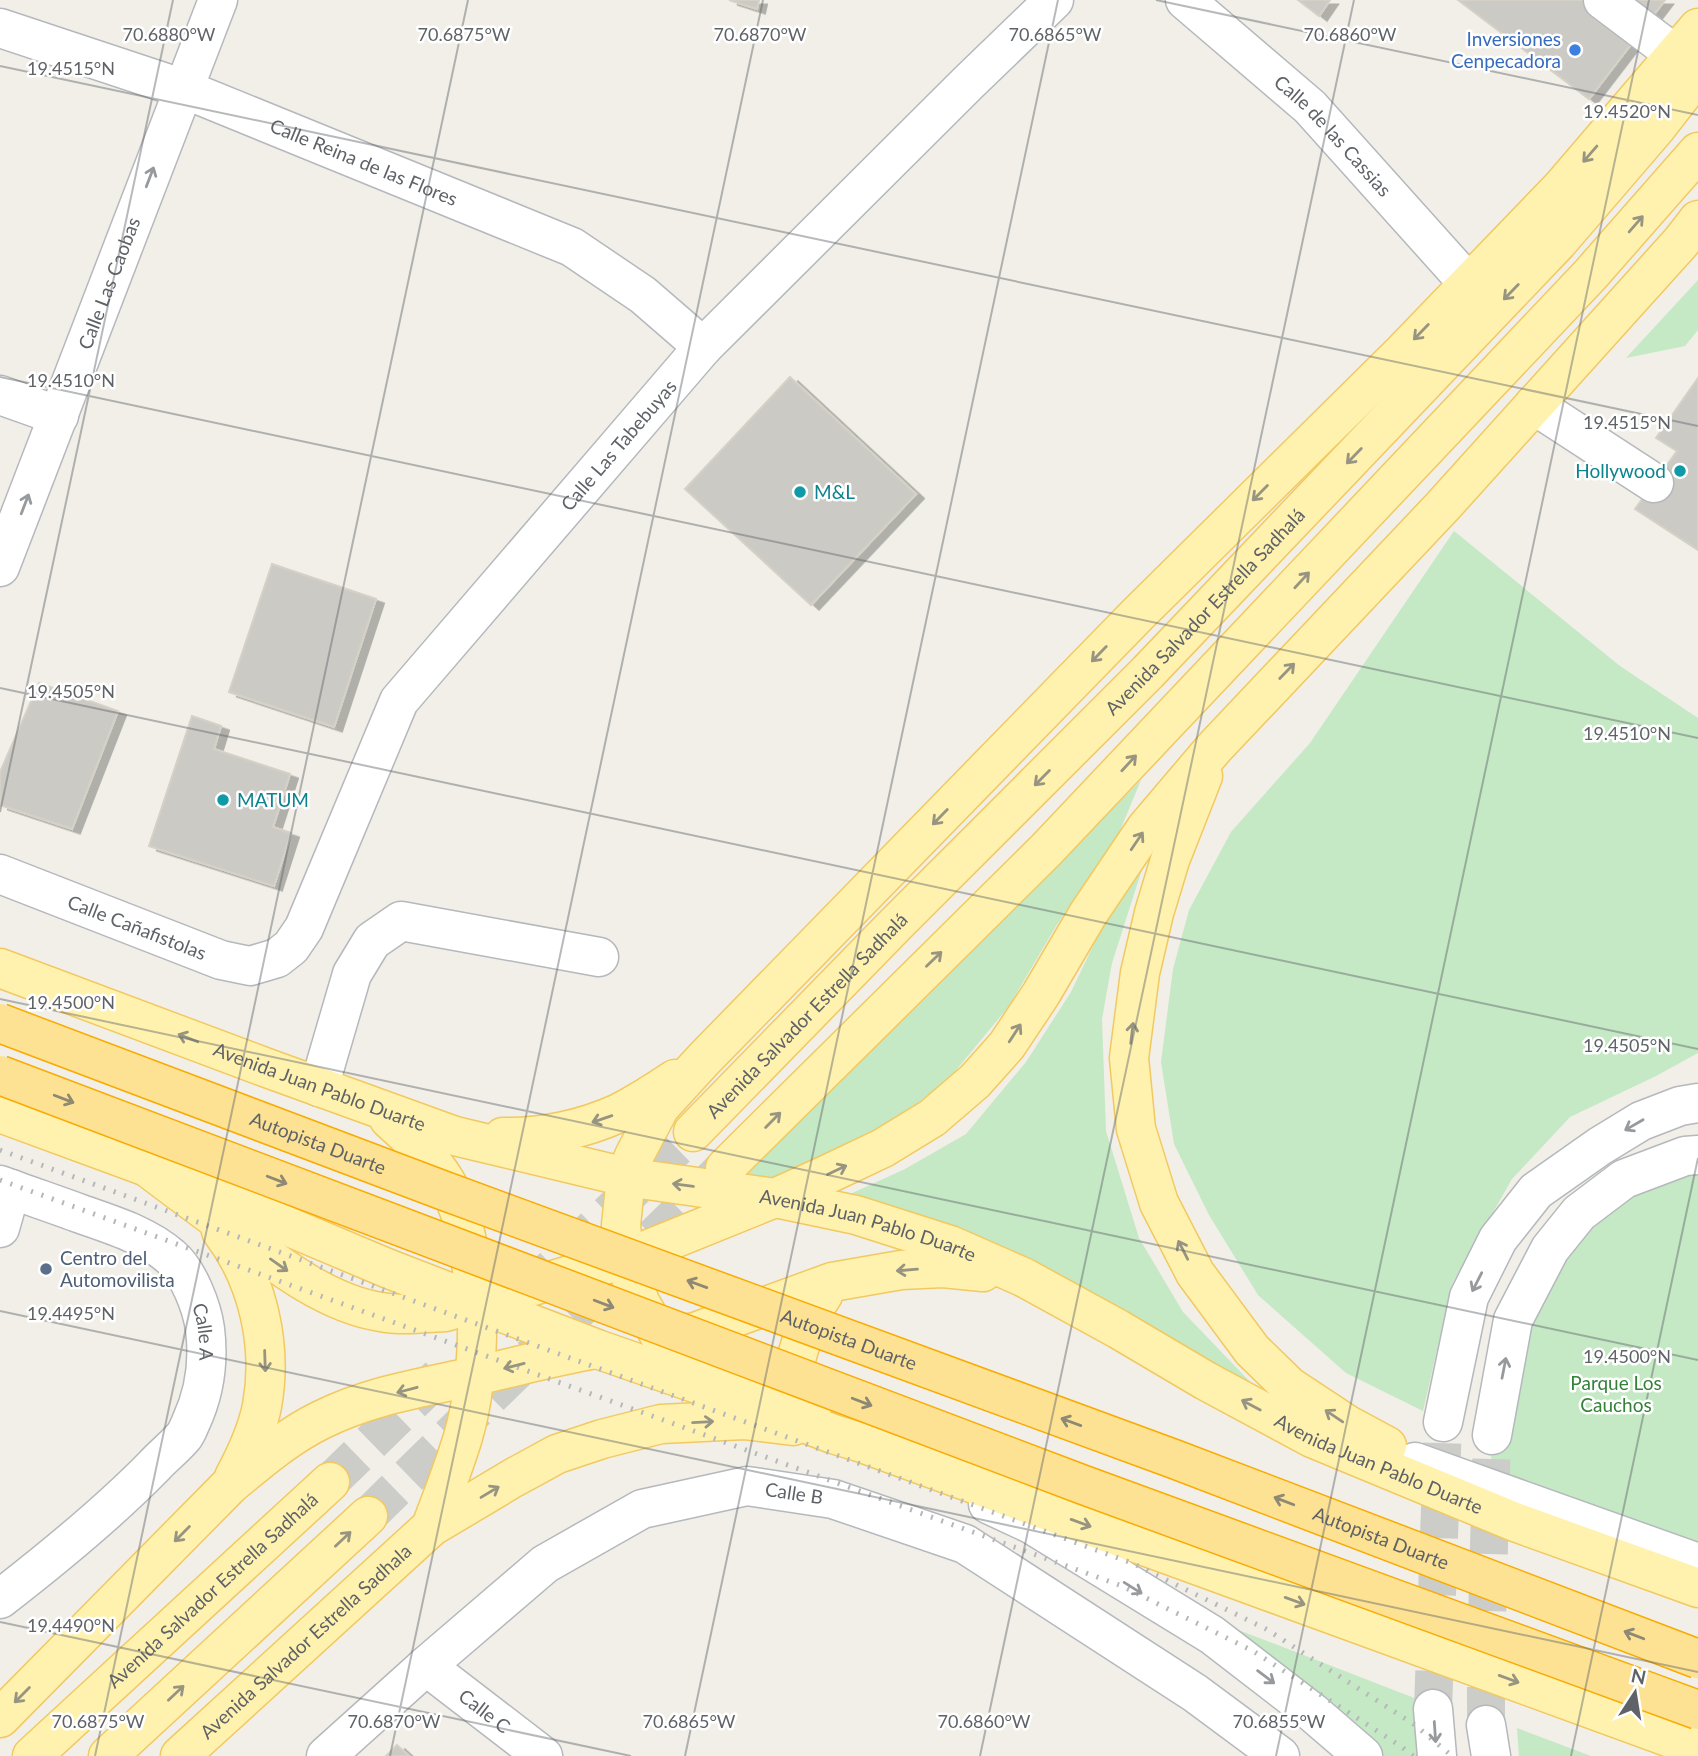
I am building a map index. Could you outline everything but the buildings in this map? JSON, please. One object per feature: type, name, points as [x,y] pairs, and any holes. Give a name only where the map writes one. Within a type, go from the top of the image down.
[{"type":"highway","name":"Autopista Duarte","points":[[0,1023],[442,1190],[1161,1454],[1698,1659]]},
{"type":"highway","points":[[0,1075],[1081,1484],[1698,1710]]},
{"type":"main road","points":[[796,1419],[714,1376],[661,1338],[640,1302],[624,1259],[621,1225],[626,1177],[660,1107],[1137,615],[1404,351],[1691,52]]},
{"type":"main road","name":"Avenida Salvador Estrella Sadhalá","points":[[693,1132],[1148,672],[1558,242],[1656,128],[1691,52]]},
{"type":"main road","points":[[724,1168],[1056,840],[1591,275],[1698,152]]},
{"type":"main road","points":[[147,1167],[290,1272],[339,1300],[379,1312],[396,1314],[445,1312],[624,1259],[775,1198],[883,1148],[932,1118],[975,1081],[1007,1045],[1088,914],[1146,828],[1214,748],[1443,507],[1698,220]]},
{"type":"main road","points":[[1214,748],[1170,860],[1154,913],[1140,973],[1129,1058],[1136,1129],[1159,1203],[1195,1273],[1252,1350],[1289,1386],[1348,1425],[1515,1522]]},
{"type":"main road","name":"Avenida Juan Pablo Duarte","points":[[0,968],[455,1136],[626,1177],[775,1198],[868,1219],[950,1245],[1023,1277],[1312,1438],[1515,1522],[1698,1588]]},
{"type":"main road","points":[[455,1136],[526,1137],[577,1128],[619,1113],[703,1060]]},
{"type":"main road","points":[[379,1109],[419,1146],[447,1183],[460,1208],[477,1303],[471,1402],[463,1437],[431,1527]]},
{"type":"main road","points":[[0,1113],[147,1167],[389,1269],[597,1349],[1698,1748]]},
{"type":"main road","points":[[389,1269],[401,1269],[420,1259],[439,1235],[446,1205],[438,1170]]},
{"type":"main road","points":[[204,1210],[231,1244],[250,1282],[262,1323],[266,1365],[262,1407],[249,1448],[230,1485]]},
{"type":"main road","points":[[0,1718],[230,1485],[272,1451],[319,1421],[364,1402],[429,1384],[553,1357],[695,1332],[832,1282],[901,1270],[943,1268],[1023,1277]]},
{"type":"main road","points":[[832,1282],[814,1309],[795,1363],[806,1393],[846,1438]]},
{"type":"main road","name":"Avenida Salvador Estrella Sadhala","points":[[180,1756],[431,1527],[557,1454],[602,1438],[661,1424],[744,1420],[782,1424],[846,1438]]},
{"type":"main road","name":"Avenida Salvador Estrella Sadhalá","points":[[32,1756],[330,1482]]},
{"type":"main road","points":[[108,1756],[368,1516]]},
{"type":"main road","points":[[1645,1568],[1698,1574]]},
{"type":"street","name":"Calle Las Caobas","points":[[0,567],[218,0]]},
{"type":"street","name":"Calle Las Tabebuyas","points":[[277,958],[291,947],[304,928],[399,701],[703,347],[1054,0]]},
{"type":"street","name":"Calle de las Cassias","points":[[1185,0],[1310,107],[1468,283]]},
{"type":"street","points":[[1603,0],[1691,52]]},
{"type":"street","name":"Calle Reina de las Flores","points":[[0,27],[184,89],[572,247],[643,295],[703,347]]},
{"type":"street","points":[[0,395],[59,416]]},
{"type":"street","points":[[1534,405],[1654,483]]},
{"type":"street","name":"Calle Cañafistolas","points":[[0,874],[221,960],[250,966],[277,958]]},
{"type":"street","points":[[319,1087],[352,974],[372,941],[401,921],[599,957]]},
{"type":"street","points":[[1444,1422],[1469,1297],[1498,1239],[1536,1191],[1562,1172],[1641,1121],[1692,1101]]},
{"type":"street","points":[[1492,1435],[1513,1320],[1550,1249],[1579,1213],[1624,1179],[1685,1156],[1698,1154]]},
{"type":"street","points":[[0,1228],[6,1187]]},
{"type":"street","name":"Calle A","points":[[0,1599],[136,1485],[185,1435],[203,1392],[207,1346],[198,1300],[173,1258],[144,1238],[6,1187]]},
{"type":"street","points":[[846,1438],[1031,1524],[1212,1635],[1312,1712],[1363,1756]]},
{"type":"street","points":[[1415,1462],[1698,1563]]},
{"type":"street","name":"Calle B","points":[[326,1756],[545,1564],[642,1509],[747,1486],[833,1499],[965,1544],[1195,1693],[1280,1756]]},
{"type":"street","name":"Calle C","points":[[426,1666],[544,1756]]},
{"type":"street","points":[[1433,1709],[1437,1756]]},
{"type":"green space","points":[[1698,280],[1698,330],[1685,346],[1626,358]]},
{"type":"green space","points":[[1454,531],[1620,666],[1698,718],[1698,1053],[1570,1117],[1512,1179],[1452,1284],[1423,1411],[1346,1373],[1258,1295],[1209,1215],[1174,1144],[1161,1062],[1173,969],[1189,910],[1231,832],[1310,743]]},
{"type":"green space","points":[[1141,780],[1119,833],[1056,926],[1009,1006],[948,1080],[899,1117],[855,1145],[752,1186],[743,1179]]},
{"type":"green space","points":[[1145,860],[1112,963],[1102,1019],[1106,1131],[1139,1238],[1183,1312],[1257,1389],[837,1200],[905,1169],[966,1134],[1026,1062],[1071,992],[1116,898]]},
{"type":"green space","name":"Parque Los Cauchos","points":[[1698,1155],[1698,1560],[1491,1466],[1492,1435],[1550,1249]]},
{"type":"green space","points":[[1182,1608],[1422,1701],[1426,1756],[1384,1756],[1320,1698]]},
{"type":"green space","points":[[1517,1728],[1591,1756],[1519,1756]]},
{"type":"tunnel","points":[[526,1293],[693,1132]]},
{"type":"tunnel","points":[[368,1516],[724,1168]]},
{"type":"tunnel","points":[[330,1482],[439,1376]]},
{"type":"tunnel","points":[[1433,1709],[1443,1422]]},
{"type":"tunnel","points":[[1486,1725],[1492,1435]]},
{"type":"railway","points":[[0,1150],[1132,1563],[1266,1629],[1415,1725],[1452,1756]]},
{"type":"railway","points":[[0,1180],[1122,1586],[1253,1651],[1413,1756]]},
{"type":"place","name":"Inversiones Cenpecadora","points":[[1575,50]]},
{"type":"place","name":"Hollywood","points":[[1680,471]]},
{"type":"place","name":"M&L","points":[[800,492]]},
{"type":"place","name":"MATUM","points":[[223,800]]},
{"type":"place","name":"Centro del Automovilista","points":[[46,1269]]}]
